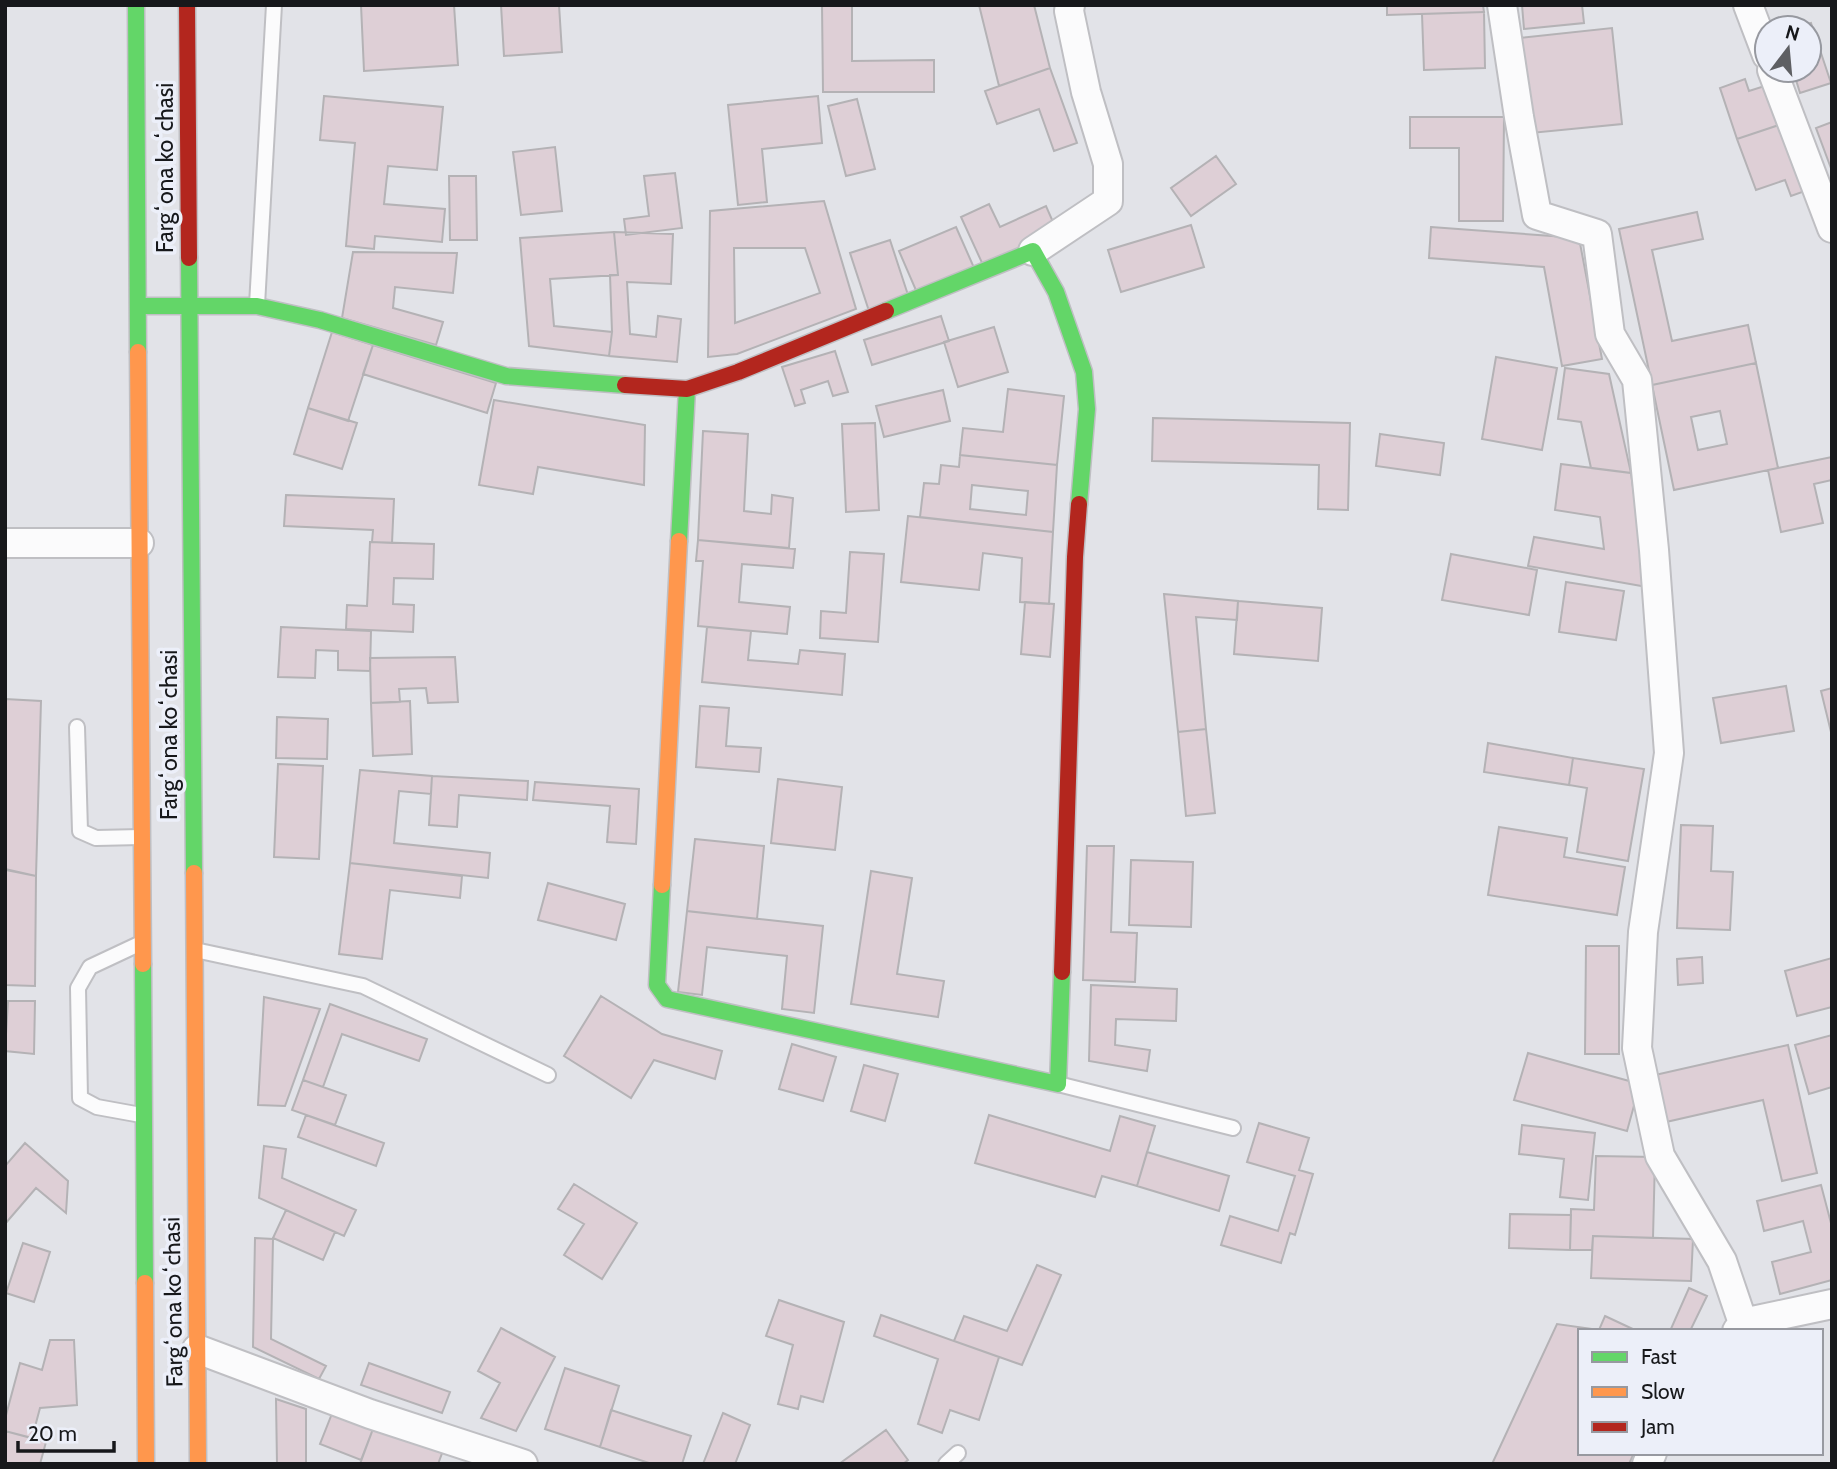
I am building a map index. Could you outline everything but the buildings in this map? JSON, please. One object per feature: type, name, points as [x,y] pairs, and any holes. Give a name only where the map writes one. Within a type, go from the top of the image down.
[{"type":"main road","name":"Fargʻona koʻchasi","points":[[136,5],[146,1464]]},
{"type":"main road","name":"Fargʻona koʻchasi","points":[[187,5],[198,1464]]},
{"type":"main road","points":[[139,306],[257,306],[320,320],[506,376],[687,390],[795,349],[1033,251],[1056,292],[1084,372],[1087,409],[1075,557],[1058,1084],[667,999],[657,985],[687,390]]},
{"type":"street","points":[[1033,251],[1108,201],[1108,164],[1086,92],[1070,5]]},
{"type":"street","points":[[1502,5],[1537,215],[1597,234],[1610,334],[1637,380],[1654,550],[1669,753],[1643,932],[1637,1048],[1660,1156],[1722,1261],[1740,1327],[1832,1304]]},
{"type":"street","points":[[1777,84],[1832,228]]},
{"type":"street","points":[[5,543],[139,543]]},
{"type":"street","points":[[197,1349],[370,1414],[523,1464]]},
{"type":"lane","points":[[257,306],[274,5]]},
{"type":"lane","points":[[77,727],[80,831],[96,838],[141,837]]},
{"type":"lane","points":[[142,943],[90,967],[78,988],[80,1098],[97,1107],[143,1116]]},
{"type":"lane","points":[[193,950],[363,986],[548,1075]]},
{"type":"lane","points":[[1058,1084],[1233,1128]]},
{"type":"lane","points":[[946,1464],[958,1453]]},
{"type":"traffic: fast","points":[[136,5],[138,352]]},
{"type":"traffic: fast","points":[[886,311],[1033,251],[1056,292],[1084,372],[1087,409],[1079,504]]},
{"type":"traffic: fast","points":[[189,258],[194,873]]},
{"type":"traffic: fast","points":[[139,306],[257,306],[320,320],[506,376],[625,385]]},
{"type":"traffic: fast","points":[[679,541],[687,389]]},
{"type":"traffic: fast","points":[[662,885],[657,985],[667,999],[1058,1084],[1062,972]]},
{"type":"traffic: fast","points":[[143,964],[145,1283]]},
{"type":"traffic: slow","points":[[138,352],[143,964]]},
{"type":"traffic: slow","points":[[662,885],[679,541]]},
{"type":"traffic: slow","points":[[194,873],[198,1464]]},
{"type":"traffic: slow","points":[[145,1283],[146,1464]]},
{"type":"traffic: jam","points":[[187,5],[189,258]]},
{"type":"traffic: jam","points":[[625,385],[687,389],[738,372],[886,311]]},
{"type":"traffic: jam","points":[[1062,972],[1079,504]]}]
